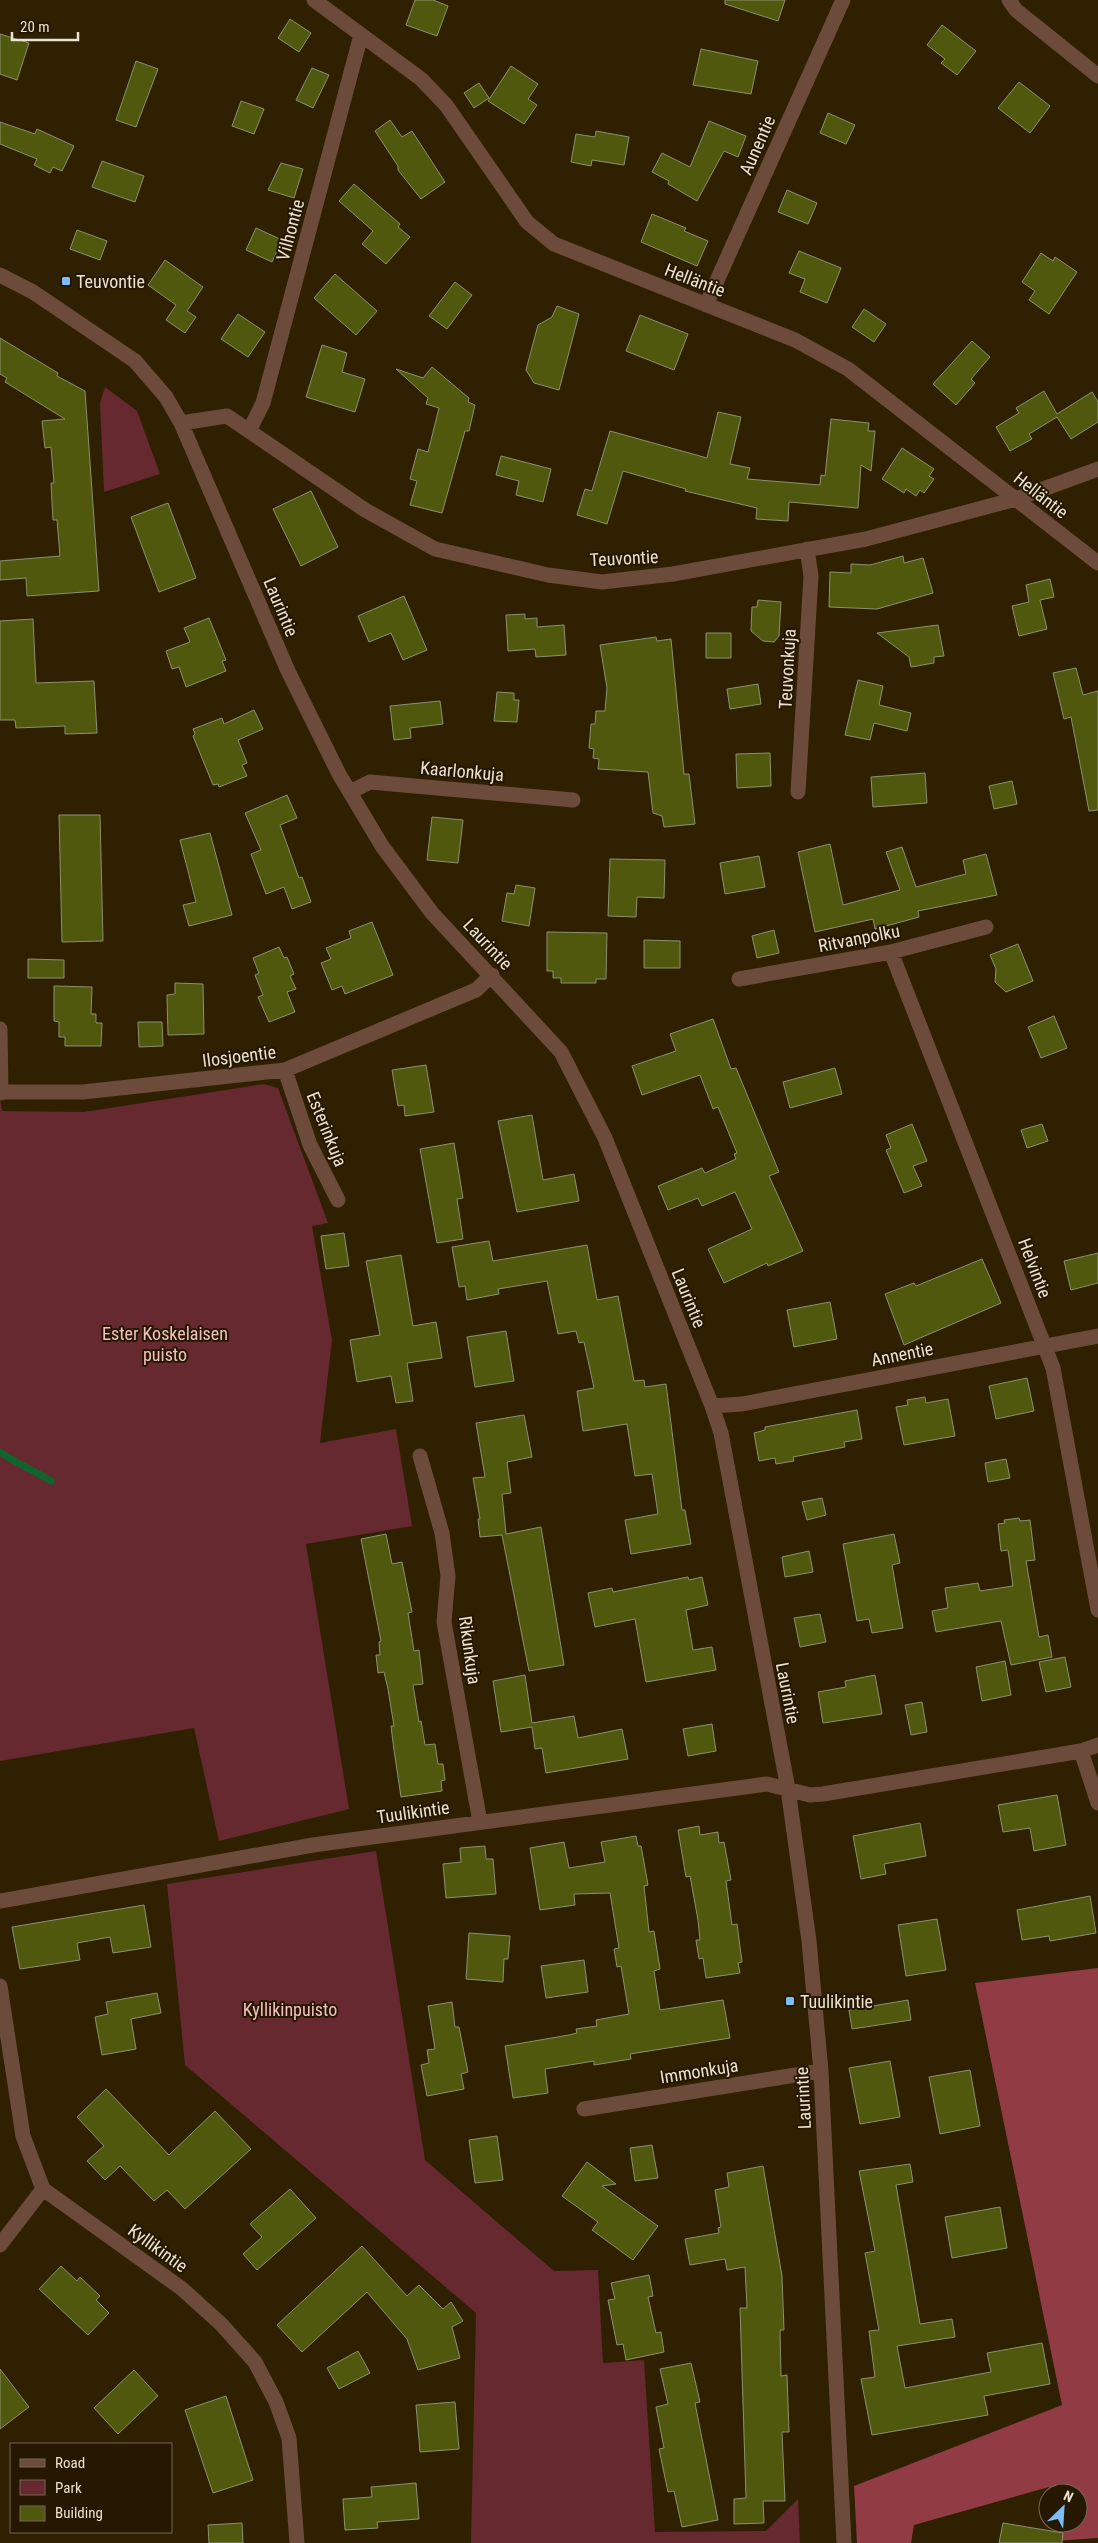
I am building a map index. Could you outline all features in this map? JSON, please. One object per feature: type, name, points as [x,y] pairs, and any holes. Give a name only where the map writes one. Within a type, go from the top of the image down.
[{"type":"street","name":"Helläntie","points":[[314,0],[421,79],[446,105],[526,222],[554,244],[795,340],[848,369],[1098,563]]},
{"type":"street","name":"Aunentie","points":[[706,305],[843,0]]},
{"type":"street","points":[[1009,0],[1016,10],[1098,76]]},
{"type":"street","name":"Vilhontie","points":[[249,431],[263,403],[360,35]]},
{"type":"street","name":"Laurintie","points":[[0,275],[33,292],[135,361],[166,397],[181,423],[288,670],[339,774],[382,846],[432,913],[492,975],[561,1052],[605,1138],[712,1406],[720,1433],[788,1789],[809,1941],[821,2071],[844,2543]]},
{"type":"street","name":"Teuvontie","points":[[181,423],[227,416],[365,510],[435,549],[548,575],[602,582],[635,580],[866,538],[1016,499],[1098,469]]},
{"type":"street","name":"Teuvonkuja","points":[[798,792],[811,576],[807,549]]},
{"type":"street","name":"Kaarlonkuja","points":[[350,792],[370,782],[573,800]]},
{"type":"street","name":"Ritvanpolku","points":[[739,979],[891,952],[986,927]]},
{"type":"street","name":"Helvintie","points":[[891,952],[1053,1368],[1098,1610]]},
{"type":"street","name":"Ilosjoentie","points":[[1,1093],[84,1092],[285,1070],[476,990],[492,975]]},
{"type":"street","points":[[0,1029],[1,1093]]},
{"type":"street","name":"Esterinkuja","points":[[285,1070],[310,1145],[338,1200]]},
{"type":"street","name":"Annentie","points":[[712,1406],[742,1404],[1098,1336]]},
{"type":"street","name":"Rikunkuja","points":[[420,1456],[442,1533],[448,1576],[444,1622],[480,1822]]},
{"type":"street","name":"Tuulikintie","points":[[0,1901],[313,1845],[767,1784],[810,1795],[823,1794],[1081,1751],[1098,1745]]},
{"type":"street","points":[[1081,1751],[1098,1803]]},
{"type":"street","points":[[0,1986],[23,2136],[43,2189],[0,2245]]},
{"type":"street","name":"Immonkuja","points":[[584,2109],[821,2071]]},
{"type":"street","name":"Kyllikintie","points":[[43,2189],[180,2288],[221,2324],[255,2362],[276,2402],[289,2438],[297,2543]]},
{"type":"green space","points":[[105,387],[137,411],[160,474],[104,492],[100,403]]},
{"type":"green space","name":"Ester Koskelaisen puisto","points":[[264,1084],[278,1088],[328,1223],[312,1226],[332,1340],[320,1443],[396,1429],[412,1526],[306,1544],[349,1809],[219,1841],[194,1728],[0,1761],[0,1099],[2,1111],[84,1112]]},
{"type":"green space","name":"Kyllikinpuisto","points":[[376,1851],[425,2160],[554,2271],[598,2270],[603,2363],[644,2360],[655,2532],[766,2531],[798,2499],[800,2543],[471,2543],[476,2313],[185,2065],[167,1884]]},
{"type":"shaded area","points":[[1098,1968],[1098,2538],[1055,2541],[1054,2533],[1088,2533],[1088,2483],[1038,2483],[1038,2490],[914,2525],[911,2543],[857,2543],[854,2486],[1062,2405],[975,1983]]},
{"type":"building","points":[[415,0],[433,0],[448,6],[437,36],[406,25]]},
{"type":"building","points":[[725,0],[785,0],[778,21],[725,4]]},
{"type":"building","points":[[290,19],[311,33],[299,52],[278,38]]},
{"type":"building","points":[[942,25],[976,51],[957,75],[941,63],[945,59],[927,45]]},
{"type":"building","points":[[0,34],[29,43],[17,80],[0,74]]},
{"type":"building","points":[[701,49],[758,61],[751,94],[693,85]]},
{"type":"building","points":[[136,61],[158,69],[136,127],[116,120]]},
{"type":"building","points":[[511,66],[538,84],[528,99],[537,105],[524,124],[488,101]]},
{"type":"building","points":[[312,68],[329,75],[313,108],[296,100]]},
{"type":"building","points":[[1019,82],[1050,106],[1030,133],[998,108]]},
{"type":"building","points":[[479,83],[489,98],[474,108],[464,93]]},
{"type":"building","points":[[241,101],[264,109],[254,134],[232,126]]},
{"type":"building","points":[[828,113],[855,125],[846,144],[820,133]]},
{"type":"building","points":[[390,120],[402,137],[412,131],[445,182],[421,199],[398,170],[398,166],[375,131]]},
{"type":"building","points":[[709,121],[746,136],[738,157],[724,151],[697,201],[668,184],[669,181],[652,172],[662,153],[690,167]]},
{"type":"building","points":[[0,122],[35,134],[37,129],[74,146],[62,171],[53,167],[50,173],[34,165],[37,159],[0,144]]},
{"type":"building","points":[[596,131],[629,137],[624,165],[592,160],[591,166],[571,162],[576,134],[595,137]]},
{"type":"building","points":[[102,161],[144,176],[135,202],[92,187]]},
{"type":"building","points":[[281,163],[303,169],[294,198],[268,190]]},
{"type":"building","points":[[354,184],[400,224],[398,227],[410,237],[386,264],[362,244],[373,231],[339,201]]},
{"type":"building","points":[[787,190],[817,203],[808,224],[778,212]]},
{"type":"building","points":[[652,214],[686,228],[684,231],[708,241],[697,266],[641,242]]},
{"type":"building","points":[[256,228],[282,240],[272,262],[246,250]]},
{"type":"building","points":[[77,230],[107,241],[100,260],[70,249]]},
{"type":"building","points":[[799,251],[841,268],[827,303],[800,292],[805,279],[789,273]]},
{"type":"building","points":[[1041,253],[1053,261],[1055,257],[1077,272],[1049,314],[1029,300],[1035,291],[1022,282]]},
{"type":"building","points":[[165,260],[203,287],[187,311],[196,317],[185,333],[166,320],[176,305],[148,285]]},
{"type":"building","points":[[335,274],[377,311],[356,335],[314,298]]},
{"type":"building","points":[[455,282],[472,295],[447,329],[429,316]]},
{"type":"building","points":[[557,306],[579,314],[559,390],[534,383],[526,370],[538,325],[552,317]]},
{"type":"building","points":[[864,309],[886,324],[874,342],[852,327]]},
{"type":"building","points":[[238,314],[265,332],[248,357],[221,339]]},
{"type":"building","points":[[640,315],[688,334],[674,370],[626,351]]},
{"type":"building","points":[[0,338],[58,373],[57,376],[85,391],[99,591],[27,596],[26,578],[0,580],[0,561],[60,556],[57,520],[53,520],[51,483],[54,483],[51,447],[45,448],[42,421],[65,419],[5,382],[7,378],[0,374]]},
{"type":"building","points":[[972,341],[990,357],[971,379],[975,383],[956,405],[933,384]]},
{"type":"building","points":[[322,345],[347,353],[342,372],[365,379],[355,412],[306,397]]},
{"type":"building","points":[[432,367],[469,398],[468,402],[475,405],[469,431],[465,431],[442,513],[410,505],[417,481],[410,479],[418,449],[428,452],[439,408],[426,404],[428,398],[396,369],[423,378]]},
{"type":"building","points":[[1044,391],[1057,414],[1092,392],[1098,402],[1098,422],[1071,439],[1057,417],[1029,434],[1032,439],[1010,451],[996,427],[1019,413],[1016,408]]},
{"type":"building","points":[[718,412],[741,417],[730,464],[750,468],[747,479],[820,485],[821,475],[825,476],[831,419],[869,423],[868,431],[875,431],[871,471],[861,465],[858,508],[789,502],[788,521],[756,519],[757,508],[685,491],[686,489],[623,471],[607,524],[577,515],[585,489],[592,491],[610,431],[707,458]]},
{"type":"building","points":[[902,448],[934,469],[929,476],[934,479],[924,493],[920,490],[916,496],[906,489],[904,493],[882,479]]},
{"type":"building","points":[[501,456],[551,469],[543,502],[516,495],[519,481],[496,475]]},
{"type":"building","points":[[311,491],[338,547],[301,566],[273,509]]},
{"type":"building","points":[[168,503],[196,578],[159,592],[131,517]]},
{"type":"building","points":[[903,556],[904,563],[923,558],[933,593],[877,609],[829,607],[830,572],[851,573],[851,564],[870,565]]},
{"type":"building","points":[[1050,579],[1054,597],[1040,600],[1047,629],[1019,636],[1012,606],[1029,602],[1026,585]]},
{"type":"building","points":[[404,596],[427,650],[403,660],[391,633],[369,642],[358,616]]},
{"type":"building","points":[[758,600],[781,602],[779,636],[774,642],[763,641],[751,631],[752,607],[757,607]]},
{"type":"building","points":[[525,614],[525,619],[537,618],[537,627],[564,625],[566,655],[536,657],[535,649],[508,651],[506,615]]},
{"type":"building","points":[[209,618],[226,660],[222,661],[226,671],[186,687],[179,667],[172,669],[166,651],[190,642],[184,628]]},
{"type":"building","points":[[33,619],[36,683],[94,681],[97,733],[65,734],[65,726],[16,728],[15,720],[0,720],[0,621]]},
{"type":"building","points":[[938,625],[944,656],[934,657],[934,663],[911,667],[909,657],[877,633]]},
{"type":"building","points":[[706,633],[731,633],[731,658],[706,658]]},
{"type":"building","points":[[656,637],[657,641],[671,639],[684,774],[689,774],[695,824],[664,827],[662,816],[653,813],[648,772],[598,769],[599,759],[593,758],[594,749],[589,748],[591,724],[595,724],[596,711],[605,711],[607,688],[600,645]]},
{"type":"building","points":[[1076,668],[1083,695],[1098,691],[1098,810],[1089,811],[1071,717],[1064,719],[1053,673]]},
{"type":"building","points":[[858,680],[883,686],[879,705],[911,713],[907,731],[874,723],[870,740],[845,735]]},
{"type":"building","points":[[758,684],[761,704],[730,709],[727,689]]},
{"type":"building","points":[[497,692],[514,693],[514,700],[519,700],[517,722],[494,721]]},
{"type":"building","points":[[440,701],[443,724],[410,728],[411,738],[394,740],[390,706]]},
{"type":"building","points":[[254,710],[263,729],[238,740],[247,763],[242,765],[247,776],[219,787],[218,784],[213,785],[193,736],[195,734],[193,729],[222,718],[224,724]]},
{"type":"building","points":[[770,753],[771,786],[737,788],[736,754]]},
{"type":"building","points":[[925,773],[927,803],[873,807],[871,777]]},
{"type":"building","points":[[1012,781],[1017,804],[994,809],[989,786]]},
{"type":"building","points":[[287,795],[297,818],[280,825],[299,878],[302,877],[311,902],[292,909],[284,887],[266,894],[251,854],[261,850],[245,813]]},
{"type":"building","points":[[59,815],[100,815],[103,941],[62,942]]},
{"type":"building","points":[[432,817],[463,820],[458,863],[427,860]]},
{"type":"building","points":[[210,833],[232,915],[189,926],[183,905],[196,902],[180,840]]},
{"type":"building","points":[[830,844],[843,905],[900,890],[886,852],[902,847],[916,887],[966,874],[963,860],[986,854],[997,895],[918,911],[919,917],[875,929],[873,919],[815,932],[798,852]]},
{"type":"building","points":[[759,856],[765,887],[725,894],[720,863]]},
{"type":"building","points":[[610,859],[665,860],[664,898],[637,897],[636,917],[608,916]]},
{"type":"building","points":[[516,885],[535,888],[529,926],[502,921],[507,893],[514,894]]},
{"type":"building","points":[[372,922],[393,975],[345,994],[342,986],[332,990],[321,963],[331,959],[326,948],[351,938],[349,931]]},
{"type":"building","points":[[774,930],[779,953],[757,958],[752,936]]},
{"type":"building","points":[[547,932],[607,933],[606,979],[596,979],[596,983],[561,983],[561,978],[553,978],[553,971],[547,971]]},
{"type":"building","points":[[644,940],[680,941],[680,968],[644,968]]},
{"type":"building","points":[[1018,944],[1033,981],[1006,992],[995,982],[996,969],[990,955]]},
{"type":"building","points":[[279,947],[284,958],[287,957],[294,974],[290,976],[296,989],[287,992],[295,1012],[269,1022],[258,997],[263,995],[255,975],[259,973],[253,958]]},
{"type":"building","points":[[28,959],[64,960],[64,978],[28,978]]},
{"type":"building","points":[[175,983],[203,984],[204,1034],[168,1035],[167,995],[175,994]]},
{"type":"building","points":[[54,986],[92,987],[91,1014],[96,1014],[96,1023],[102,1023],[101,1046],[65,1046],[65,1037],[59,1037],[59,1022],[54,1021]]},
{"type":"building","points":[[1054,1016],[1067,1048],[1041,1058],[1028,1027]]},
{"type":"building","points":[[713,1019],[731,1069],[736,1068],[779,1172],[769,1176],[803,1251],[768,1266],[767,1263],[724,1283],[708,1249],[752,1229],[735,1192],[702,1206],[698,1198],[668,1210],[658,1186],[702,1168],[705,1173],[736,1159],[734,1154],[737,1153],[718,1107],[713,1109],[700,1075],[642,1095],[632,1066],[676,1051],[670,1034]]},
{"type":"building","points":[[138,1022],[162,1022],[163,1046],[139,1047]]},
{"type":"building","points":[[426,1065],[434,1112],[405,1116],[404,1105],[398,1106],[392,1070]]},
{"type":"building","points":[[835,1068],[842,1094],[790,1108],[783,1082]]},
{"type":"building","points":[[532,1115],[543,1180],[574,1174],[579,1201],[517,1212],[498,1121]]},
{"type":"building","points":[[912,1124],[927,1161],[913,1166],[922,1186],[904,1193],[886,1150],[891,1148],[886,1135]]},
{"type":"building","points":[[1042,1124],[1048,1141],[1027,1148],[1021,1130]]},
{"type":"building","points":[[454,1143],[463,1198],[457,1199],[463,1239],[437,1243],[420,1149]]},
{"type":"building","points":[[344,1233],[349,1266],[326,1269],[321,1236]]},
{"type":"building","points":[[489,1241],[493,1261],[587,1245],[597,1300],[618,1296],[634,1381],[644,1380],[645,1387],[666,1384],[682,1510],[685,1510],[691,1544],[631,1554],[625,1520],[658,1514],[652,1474],[635,1476],[627,1424],[583,1431],[577,1391],[594,1388],[584,1342],[579,1343],[576,1331],[558,1334],[547,1281],[498,1289],[499,1294],[467,1300],[465,1286],[459,1287],[452,1247]]},
{"type":"building","points":[[1098,1253],[1098,1283],[1071,1290],[1064,1261]]},
{"type":"building","points":[[401,1255],[413,1326],[436,1322],[442,1358],[407,1363],[413,1401],[396,1403],[391,1376],[357,1382],[350,1340],[380,1335],[366,1261]]},
{"type":"building","points":[[982,1259],[1001,1303],[904,1345],[885,1294],[914,1283],[916,1286]]},
{"type":"building","points":[[830,1302],[837,1339],[794,1347],[787,1310]]},
{"type":"building","points":[[506,1331],[514,1381],[475,1387],[467,1337]]},
{"type":"building","points":[[1027,1378],[1034,1411],[996,1419],[989,1386]]},
{"type":"building","points":[[925,1397],[926,1403],[948,1399],[955,1436],[904,1445],[896,1407],[908,1405],[907,1400]]},
{"type":"building","points":[[857,1410],[862,1439],[844,1442],[845,1447],[793,1457],[794,1461],[776,1464],[775,1458],[759,1461],[754,1433],[765,1430],[765,1427]]},
{"type":"building","points":[[524,1415],[532,1457],[507,1462],[511,1493],[502,1494],[506,1534],[541,1527],[564,1665],[529,1671],[502,1535],[480,1537],[478,1519],[480,1519],[473,1478],[485,1477],[476,1423]]},
{"type":"building","points":[[1006,1459],[1010,1478],[988,1482],[985,1463]]},
{"type":"building","points":[[822,1498],[826,1515],[807,1520],[802,1502]]},
{"type":"building","points":[[1019,1518],[1020,1521],[1030,1520],[1035,1560],[1026,1561],[1039,1637],[1048,1635],[1052,1657],[1011,1665],[1001,1621],[936,1632],[932,1611],[948,1608],[945,1588],[978,1583],[980,1591],[1013,1586],[1008,1550],[1001,1551],[998,1524],[1005,1523],[1004,1520]]},
{"type":"building","points":[[386,1534],[392,1564],[402,1562],[412,1612],[408,1613],[414,1651],[419,1650],[423,1684],[413,1685],[419,1722],[421,1721],[425,1745],[435,1744],[438,1764],[443,1764],[445,1780],[441,1781],[442,1791],[401,1797],[391,1726],[394,1726],[388,1689],[384,1672],[378,1673],[376,1655],[380,1655],[379,1642],[381,1641],[361,1539]]},
{"type":"building","points":[[894,1534],[900,1563],[892,1565],[903,1628],[872,1633],[869,1619],[857,1621],[843,1544]]},
{"type":"building","points":[[809,1551],[813,1572],[785,1577],[782,1557]]},
{"type":"building","points":[[688,1577],[689,1580],[702,1577],[708,1605],[686,1610],[693,1650],[712,1647],[716,1670],[646,1682],[635,1619],[595,1627],[588,1593],[612,1588],[613,1592]]},
{"type":"building","points":[[820,1614],[826,1642],[800,1647],[794,1618]]},
{"type":"building","points":[[1065,1657],[1071,1687],[1046,1692],[1039,1662]]},
{"type":"building","points":[[1005,1661],[1011,1695],[982,1701],[976,1667]]},
{"type":"building","points":[[525,1675],[532,1723],[574,1716],[578,1738],[622,1729],[628,1759],[546,1773],[542,1748],[535,1749],[532,1727],[501,1732],[493,1681]]},
{"type":"building","points":[[875,1675],[882,1714],[823,1723],[818,1692],[846,1687],[845,1681]]},
{"type":"building","points":[[922,1702],[927,1732],[911,1735],[905,1705]]},
{"type":"building","points":[[712,1724],[716,1751],[688,1756],[683,1729]]},
{"type":"building","points":[[1057,1795],[1066,1845],[1034,1851],[1030,1828],[1003,1832],[998,1805]]},
{"type":"building","points":[[920,1823],[926,1856],[884,1864],[886,1874],[861,1879],[853,1836]]},
{"type":"building","points":[[699,1826],[700,1835],[718,1832],[719,1843],[724,1842],[731,1880],[726,1881],[732,1925],[737,1924],[742,1962],[738,1963],[740,1973],[706,1978],[703,1958],[699,1959],[696,1940],[700,1940],[698,1920],[690,1876],[686,1877],[678,1830]]},
{"type":"building","points":[[636,1836],[638,1846],[641,1846],[648,1885],[644,1886],[649,1932],[654,1931],[660,1969],[654,1971],[660,2010],[723,2000],[730,2038],[630,2054],[631,2059],[594,2065],[594,2061],[545,2069],[548,2093],[513,2098],[505,2046],[577,2033],[576,2029],[597,2026],[596,2020],[629,2014],[621,1966],[617,1967],[614,1949],[619,1948],[610,1893],[574,1894],[575,1905],[540,1910],[530,1848],[564,1842],[569,1868],[605,1862],[601,1842]]},
{"type":"building","points":[[485,1846],[486,1859],[493,1859],[496,1894],[446,1898],[443,1864],[461,1862],[460,1848]]},
{"type":"building","points":[[1090,1896],[1096,1933],[1050,1941],[1049,1936],[1022,1940],[1017,1910]]},
{"type":"building","points":[[144,1905],[151,1947],[113,1953],[110,1937],[77,1943],[80,1960],[20,1969],[12,1927]]},
{"type":"building","points":[[937,1919],[946,1970],[906,1976],[898,1925]]},
{"type":"building","points":[[469,1933],[510,1936],[508,1959],[504,1959],[503,1982],[466,1979]]},
{"type":"building","points":[[584,1960],[588,1992],[546,1998],[541,1966]]},
{"type":"building","points":[[157,1993],[161,2013],[131,2019],[136,2049],[102,2055],[95,2017],[108,2014],[106,2002]]},
{"type":"building","points":[[908,2000],[911,2020],[852,2029],[849,2010]]},
{"type":"building","points":[[452,2002],[455,2027],[459,2027],[468,2072],[461,2074],[464,2089],[427,2096],[421,2065],[429,2063],[427,2050],[435,2049],[428,2006]]},
{"type":"building","points":[[890,2061],[900,2117],[860,2124],[849,2068]]},
{"type":"building","points":[[970,2070],[980,2126],[940,2134],[929,2077]]},
{"type":"building","points":[[106,2089],[169,2155],[215,2111],[251,2149],[185,2209],[167,2190],[154,2201],[120,2166],[105,2180],[87,2161],[104,2146],[77,2117]]},
{"type":"building","points":[[497,2136],[503,2180],[475,2183],[469,2140]]},
{"type":"building","points":[[652,2145],[658,2178],[635,2181],[630,2148]]},
{"type":"building","points":[[587,2162],[616,2184],[602,2186],[658,2226],[633,2260],[592,2230],[598,2222],[562,2196]]},
{"type":"building","points":[[910,2164],[913,2182],[896,2185],[920,2324],[952,2319],[955,2337],[897,2346],[905,2388],[991,2372],[987,2353],[1042,2343],[1050,2384],[984,2396],[988,2415],[872,2435],[861,2379],[875,2377],[869,2331],[879,2330],[865,2253],[875,2251],[859,2171]]},
{"type":"building","points":[[763,2166],[782,2276],[784,2330],[780,2330],[781,2376],[787,2375],[789,2432],[782,2432],[785,2501],[763,2501],[764,2523],[734,2524],[734,2499],[746,2498],[740,2308],[747,2308],[745,2267],[727,2270],[725,2259],[690,2265],[685,2239],[719,2233],[718,2228],[721,2227],[715,2190],[729,2187],[727,2173]]},
{"type":"building","points":[[290,2189],[316,2218],[257,2270],[243,2254],[262,2237],[250,2224]]},
{"type":"building","points":[[1000,2207],[1007,2248],[952,2258],[945,2217]]},
{"type":"building","points":[[362,2246],[407,2296],[419,2285],[443,2309],[451,2302],[463,2321],[452,2327],[460,2358],[418,2370],[407,2339],[367,2292],[302,2352],[277,2325]]},
{"type":"building","points":[[61,2266],[77,2281],[80,2277],[100,2296],[96,2300],[109,2313],[88,2335],[39,2289]]},
{"type":"building","points":[[649,2275],[653,2296],[648,2297],[656,2333],[661,2332],[664,2352],[626,2360],[623,2344],[617,2345],[608,2300],[615,2299],[611,2283]]},
{"type":"building","points":[[358,2351],[370,2373],[339,2389],[327,2368]]},
{"type":"building","points":[[691,2363],[700,2402],[695,2403],[718,2520],[682,2527],[674,2491],[668,2492],[659,2449],[664,2448],[656,2407],[668,2404],[660,2369]]},
{"type":"building","points":[[0,2369],[29,2407],[0,2429]]},
{"type":"building","points":[[134,2370],[158,2396],[118,2434],[94,2408]]},
{"type":"building","points":[[226,2396],[253,2480],[213,2493],[185,2410]]},
{"type":"building","points":[[455,2402],[459,2449],[420,2452],[416,2405]]},
{"type":"building","points":[[416,2483],[419,2519],[377,2522],[378,2528],[345,2530],[343,2499],[372,2497],[371,2487]]},
{"type":"building","points":[[242,2523],[243,2543],[209,2543],[208,2525]]},
{"type":"building","points":[[1003,2523],[1038,2529],[1038,2533],[1063,2533],[1062,2543],[999,2543]]},
{"type":"waterway","points":[[0,1452],[51,1481]]},
{"type":"place","name":"Teuvontie","points":[[66,281]]},
{"type":"place","name":"Tuulikintie","points":[[790,2001]]}]
